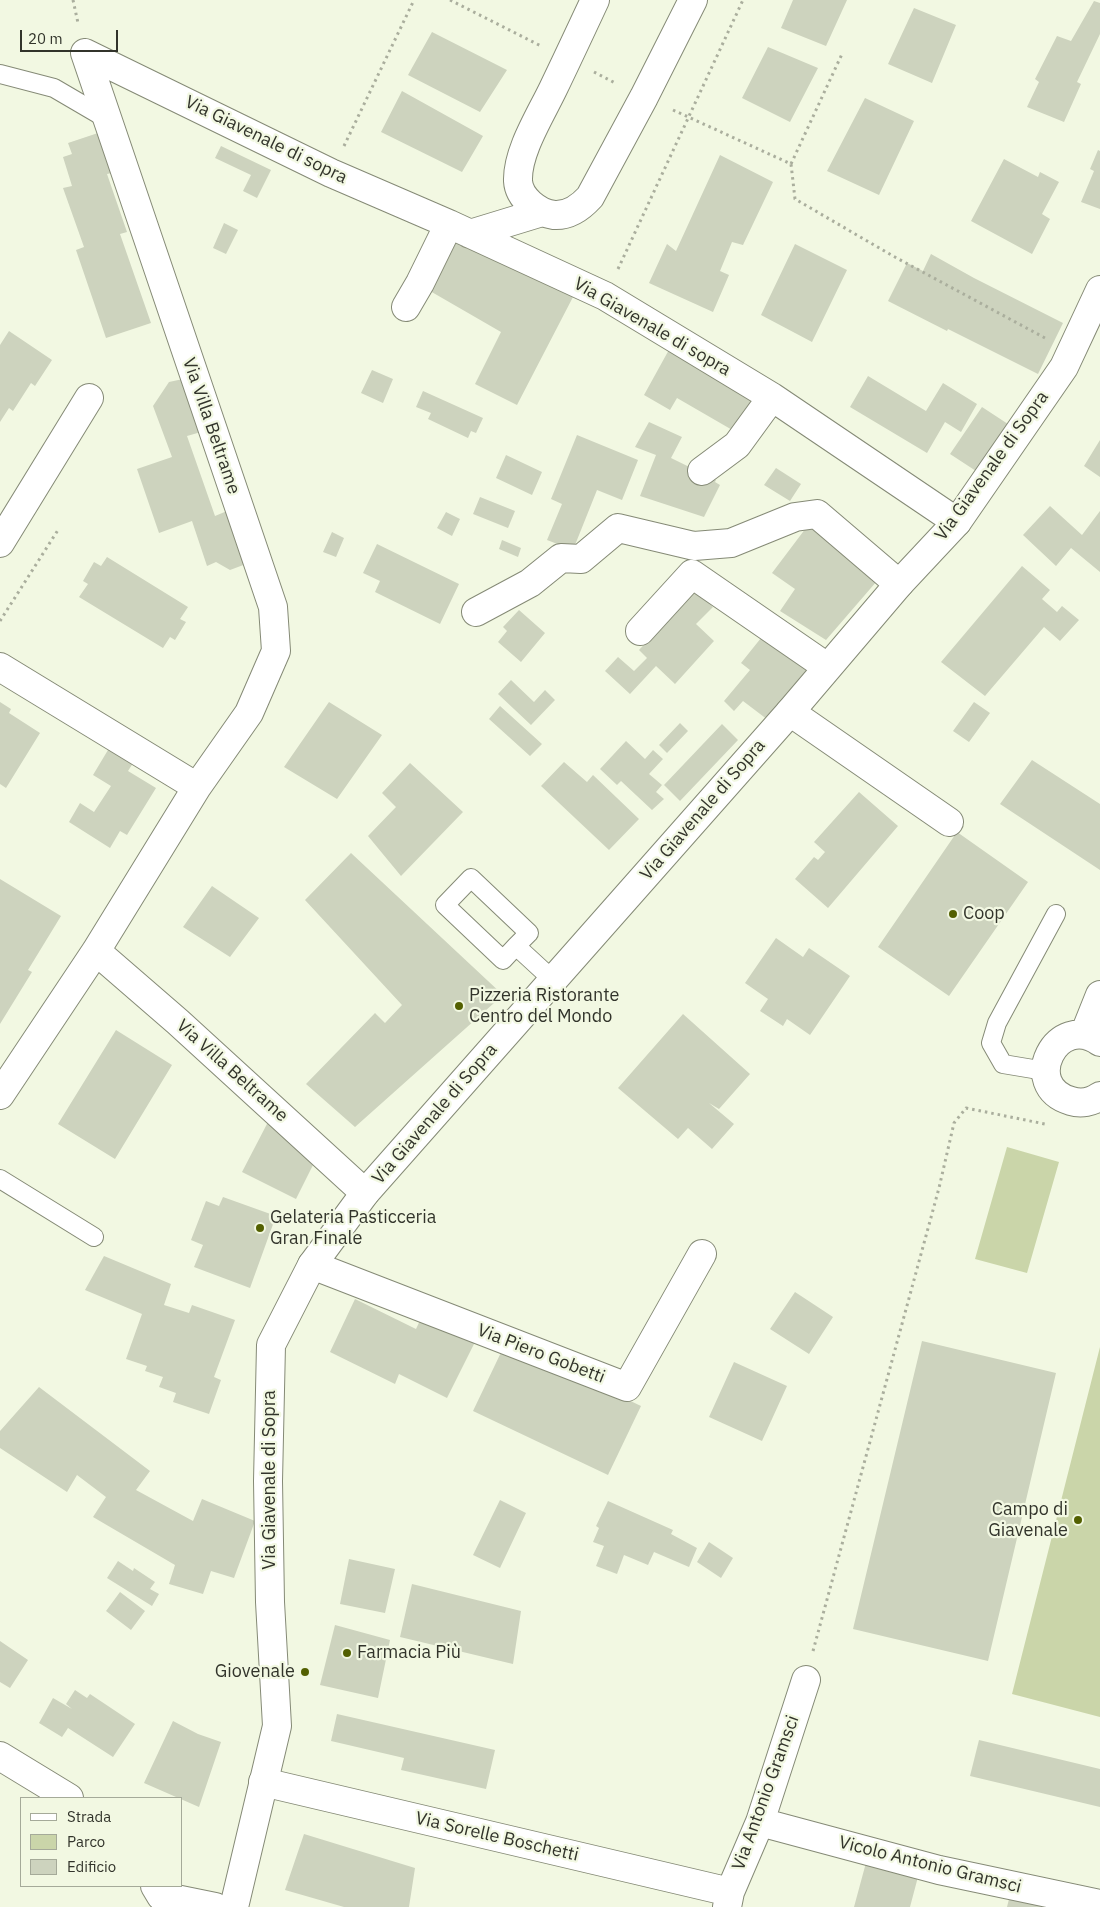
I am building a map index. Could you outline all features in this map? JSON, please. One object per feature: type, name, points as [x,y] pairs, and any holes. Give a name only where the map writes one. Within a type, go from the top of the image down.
[{"type":"street","points":[[542,212],[527,201],[518,184],[519,164],[595,0]]},
{"type":"street","points":[[406,307],[420,283],[459,229],[542,212],[556,215],[568,213],[581,207],[590,198],[693,0]]},
{"type":"street","name":"Via Giavenale di sopra","points":[[85,53],[331,172],[605,296],[772,398],[957,522]]},
{"type":"street","name":"Via Villa Beltrame","points":[[0,1095],[96,951],[197,787],[249,713],[276,651],[273,607],[85,53]]},
{"type":"street","name":"Via Giavenale di Sopra","points":[[234,1907],[277,1726],[270,1602],[268,1481],[271,1345],[312,1265],[366,1193],[790,712],[899,584],[957,522],[1064,367],[1100,290]]},
{"type":"street","points":[[0,543],[89,398]]},
{"type":"street","points":[[702,471],[737,445],[772,398]]},
{"type":"street","points":[[476,612],[530,583],[561,558],[581,559],[618,528],[694,546],[731,543],[795,517],[817,514],[899,584]]},
{"type":"street","points":[[640,631],[692,574],[827,668]]},
{"type":"street","points":[[0,667],[197,787]]},
{"type":"street","points":[[790,712],[949,822]]},
{"type":"street","name":"Via Villa Beltrame","points":[[96,951],[178,1022],[366,1193]]},
{"type":"street","points":[[1100,995],[1092,1038],[1074,1035],[1056,1044],[1050,1052],[1046,1071],[1048,1082],[1055,1092],[1064,1099],[1076,1103],[1087,1102],[1100,1096]]},
{"type":"street","name":"Via Piero Gobetti","points":[[312,1265],[627,1387],[702,1254]]},
{"type":"street","name":"Via Antonio Gramsci","points":[[728,1900],[760,1822],[806,1680]]},
{"type":"street","points":[[0,1756],[67,1797]]},
{"type":"street","name":"Via Sorelle Boschetti","points":[[264,1782],[728,1900]]},
{"type":"street","name":"Vicolo Antonio Gramsci","points":[[760,1822],[939,1870],[1100,1904]]},
{"type":"street","points":[[156,1887],[161,1896],[215,1907]]},
{"type":"lane","points":[[0,74],[54,88],[108,119]]},
{"type":"lane","points":[[471,878],[528,933],[516,946],[503,960],[445,904],[471,878]]},
{"type":"lane","points":[[1046,1071],[1003,1064],[992,1043],[997,1023],[1056,914]]},
{"type":"lane","points":[[516,946],[553,980]]},
{"type":"lane","points":[[0,1178],[94,1237]]},
{"type":"path","points":[[331,172],[414,0]]},
{"type":"path","points":[[450,0],[567,60],[688,118],[791,164]]},
{"type":"path","points":[[605,296],[743,0]]},
{"type":"path","points":[[842,54],[791,164],[795,200],[1047,339],[1040,351],[1064,367]]},
{"type":"path","points":[[0,621],[58,530]]},
{"type":"path","points":[[806,1680],[939,1188],[954,1124],[966,1108],[1049,1125]]},
{"type":"green space","points":[[1007,1147],[1059,1162],[1027,1273],[975,1259]]},
{"type":"green space","name":"Campo di Giavenale","points":[[1100,1347],[1100,1717],[1012,1694]]},
{"type":"building","points":[[793,0],[847,0],[826,46],[781,28]]},
{"type":"building","points":[[1094,1],[1100,3],[1100,34],[1077,82],[1081,84],[1064,122],[1027,107],[1039,82],[1035,79],[1057,36],[1071,41]]},
{"type":"building","points":[[914,8],[956,25],[932,83],[888,64]]},
{"type":"building","points":[[432,32],[507,70],[480,112],[408,75]]},
{"type":"building","points":[[768,47],[818,68],[790,122],[742,98]]},
{"type":"building","points":[[402,91],[483,136],[462,172],[381,132]]},
{"type":"building","points":[[865,98],[914,121],[879,195],[827,171]]},
{"type":"building","points":[[98,133],[112,173],[107,174],[127,232],[120,234],[151,323],[106,338],[76,250],[84,247],[63,188],[72,186],[63,157],[72,154],[68,143]]},
{"type":"building","points":[[221,146],[271,170],[257,198],[243,191],[251,175],[215,158]]},
{"type":"building","points":[[1098,150],[1100,151],[1100,209],[1081,202],[1094,171],[1090,169]]},
{"type":"building","points":[[720,155],[773,182],[743,245],[732,242],[720,271],[729,275],[713,312],[649,283],[667,244],[676,251]]},
{"type":"building","points":[[1004,159],[1038,177],[1040,172],[1059,182],[1042,214],[1050,219],[1032,254],[971,221]]},
{"type":"building","points":[[224,223],[238,230],[226,254],[213,248]]},
{"type":"building","points":[[459,236],[573,297],[517,405],[475,384],[501,332],[430,291]]},
{"type":"building","points":[[795,244],[847,270],[812,342],[761,315]]},
{"type":"building","points":[[931,254],[1063,323],[1038,374],[888,301],[907,263],[923,271]]},
{"type":"building","points":[[681,328],[766,377],[734,431],[677,398],[670,410],[644,395]]},
{"type":"building","points":[[9,331],[52,360],[35,386],[31,383],[13,411],[9,408],[0,422],[0,345]]},
{"type":"building","points":[[372,370],[393,379],[383,403],[361,393]]},
{"type":"building","points":[[868,376],[926,411],[943,383],[977,404],[961,432],[945,422],[927,453],[850,407]]},
{"type":"building","points":[[183,379],[201,432],[187,436],[215,516],[227,511],[246,564],[230,570],[216,562],[207,566],[192,521],[159,533],[137,469],[172,457],[153,406],[169,382]]},
{"type":"building","points":[[423,391],[483,418],[476,433],[471,431],[468,438],[428,419],[431,413],[416,407]]},
{"type":"building","points":[[982,407],[1011,426],[992,455],[988,452],[976,471],[950,454]]},
{"type":"building","points":[[649,422],[682,437],[671,458],[716,480],[715,482],[720,485],[704,517],[640,496],[656,455],[635,447]]},
{"type":"building","points":[[577,435],[638,460],[622,500],[597,490],[573,550],[547,540],[562,504],[551,499]]},
{"type":"building","points":[[1100,440],[1100,477],[1084,466]]},
{"type":"building","points":[[506,455],[542,472],[532,495],[496,478]]},
{"type":"building","points":[[776,468],[801,484],[790,501],[764,485]]},
{"type":"building","points":[[480,497],[515,511],[508,528],[473,514]]},
{"type":"building","points":[[1050,506],[1082,535],[1100,511],[1100,572],[1071,548],[1056,566],[1023,535]]},
{"type":"building","points":[[446,512],[460,519],[452,536],[437,528]]},
{"type":"building","points":[[815,516],[883,574],[826,640],[780,611],[795,589],[772,573]]},
{"type":"building","points":[[332,532],[344,538],[336,557],[323,552]]},
{"type":"building","points":[[502,540],[521,548],[518,557],[499,549]]},
{"type":"building","points":[[377,544],[459,584],[440,624],[375,592],[380,581],[363,573]]},
{"type":"building","points":[[107,557],[188,607],[180,619],[186,622],[175,640],[170,637],[163,648],[79,597],[88,584],[83,581],[94,562],[101,566]]},
{"type":"building","points":[[1022,566],[1050,590],[1042,599],[1057,612],[1062,606],[1079,620],[1060,641],[1044,627],[985,696],[941,662]]},
{"type":"building","points":[[695,590],[713,607],[696,624],[714,641],[675,684],[656,666],[630,694],[605,671],[618,657],[634,671],[647,658],[639,650]]},
{"type":"building","points":[[519,610],[545,633],[521,662],[498,642],[507,631],[503,627]]},
{"type":"building","points":[[765,633],[809,673],[768,720],[743,701],[734,711],[724,701],[750,670],[741,663]]},
{"type":"building","points":[[511,680],[534,702],[545,690],[555,700],[531,725],[498,694]]},
{"type":"building","points":[[0,702],[11,709],[9,713],[40,733],[6,788],[0,784]]},
{"type":"building","points":[[329,702],[382,735],[337,799],[284,767]]},
{"type":"building","points":[[974,702],[990,713],[969,742],[953,731]]},
{"type":"building","points":[[500,706],[542,744],[530,756],[489,719]]},
{"type":"building","points":[[680,723],[688,731],[667,753],[659,745]]},
{"type":"building","points":[[722,724],[738,740],[680,801],[664,785]]},
{"type":"building","points":[[626,741],[645,759],[653,750],[663,759],[649,774],[662,785],[656,792],[664,799],[652,810],[621,781],[617,785],[600,769]]},
{"type":"building","points":[[111,745],[135,760],[128,771],[156,788],[127,835],[120,831],[110,848],[69,822],[80,803],[94,812],[111,786],[93,775]]},
{"type":"building","points":[[1032,760],[1100,804],[1100,870],[1000,804]]},
{"type":"building","points":[[564,762],[587,782],[593,775],[639,819],[609,850],[541,786]]},
{"type":"building","points":[[410,763],[463,812],[401,876],[368,836],[396,807],[382,793]]},
{"type":"building","points":[[859,792],[898,826],[828,908],[795,879],[814,857],[818,860],[825,852],[814,842]]},
{"type":"building","name":"Coop","points":[[957,832],[1028,882],[949,996],[878,947]]},
{"type":"building","points":[[351,853],[503,995],[355,1127],[306,1084],[375,1013],[385,1023],[402,1005],[305,900]]},
{"type":"building","points":[[0,879],[61,916],[28,970],[32,972],[0,1024]]},
{"type":"building","points":[[212,886],[259,918],[230,957],[183,927]]},
{"type":"building","points":[[776,938],[803,957],[809,948],[850,976],[810,1035],[787,1019],[783,1026],[760,1011],[768,999],[745,983]]},
{"type":"building","points":[[683,1014],[750,1074],[719,1109],[709,1103],[734,1124],[712,1149],[688,1128],[678,1139],[618,1088]]},
{"type":"building","points":[[116,1030],[172,1065],[115,1159],[58,1124]]},
{"type":"building","points":[[268,1122],[321,1149],[296,1199],[242,1172]]},
{"type":"building","points":[[223,1197],[276,1216],[250,1288],[194,1267],[203,1245],[191,1240],[206,1201],[219,1206]]},
{"type":"building","points":[[104,1256],[171,1284],[164,1305],[189,1313],[192,1305],[235,1320],[214,1377],[221,1380],[209,1414],[173,1402],[176,1393],[159,1387],[163,1377],[145,1371],[147,1366],[126,1359],[142,1314],[85,1290]]},
{"type":"building","points":[[795,1292],[833,1317],[809,1354],[770,1329]]},
{"type":"building","points":[[355,1299],[416,1329],[425,1310],[478,1336],[447,1398],[399,1374],[395,1384],[330,1352]]},
{"type":"building","points":[[922,1341],[1056,1373],[988,1661],[853,1629]]},
{"type":"building","points":[[506,1342],[641,1406],[608,1475],[473,1411]]},
{"type":"building","points":[[734,1362],[787,1386],[762,1441],[709,1417]]},
{"type":"building","points":[[39,1387],[150,1471],[136,1490],[193,1521],[202,1499],[255,1521],[234,1578],[211,1571],[203,1594],[169,1584],[175,1565],[93,1517],[106,1497],[77,1475],[67,1492],[0,1448],[0,1431]]},
{"type":"building","points":[[500,1500],[526,1513],[500,1568],[473,1555]]},
{"type":"building","points":[[608,1501],[673,1530],[671,1534],[697,1548],[689,1567],[654,1552],[648,1565],[624,1555],[617,1574],[596,1566],[604,1546],[593,1542],[599,1528],[596,1526]]},
{"type":"building","points":[[709,1542],[733,1558],[721,1578],[697,1562]]},
{"type":"building","points":[[349,1559],[395,1569],[385,1613],[340,1604]]},
{"type":"building","points":[[118,1561],[133,1571],[134,1568],[155,1582],[150,1589],[159,1594],[152,1606],[107,1578]]},
{"type":"building","points":[[412,1584],[521,1611],[513,1664],[400,1637]]},
{"type":"building","points":[[120,1592],[145,1611],[131,1630],[106,1611]]},
{"type":"building","points":[[335,1625],[390,1640],[378,1698],[320,1685]]},
{"type":"building","points":[[0,1641],[28,1660],[10,1688],[0,1682]]},
{"type":"building","points":[[75,1690],[87,1698],[90,1694],[135,1724],[113,1757],[68,1728],[62,1737],[39,1723],[53,1698],[72,1709],[66,1704]]},
{"type":"building","points":[[337,1714],[495,1750],[486,1789],[401,1770],[404,1758],[331,1741]]},
{"type":"building","points":[[173,1721],[198,1734],[221,1742],[199,1807],[182,1800],[182,1797],[176,1797],[144,1783]]},
{"type":"building","points":[[979,1740],[1100,1769],[1100,1807],[970,1776]]},
{"type":"building","points":[[304,1834],[415,1868],[409,1907],[344,1907],[285,1890]]},
{"type":"building","points":[[867,1859],[919,1873],[910,1907],[854,1907]]},
{"type":"building","points":[[1011,1891],[1066,1907],[1007,1907]]},
{"type":"place","name":"Coop","points":[[953,914]]},
{"type":"place","name":"Pizzeria Ristorante Centro del Mondo","points":[[459,1006]]},
{"type":"place","name":"Gelateria Pasticceria Gran Finale","points":[[260,1228]]},
{"type":"place","name":"Campo di Giavenale","points":[[1078,1520]]},
{"type":"place","name":"Farmacia Più","points":[[347,1653]]},
{"type":"place","name":"Giovenale","points":[[305,1672]]}]
